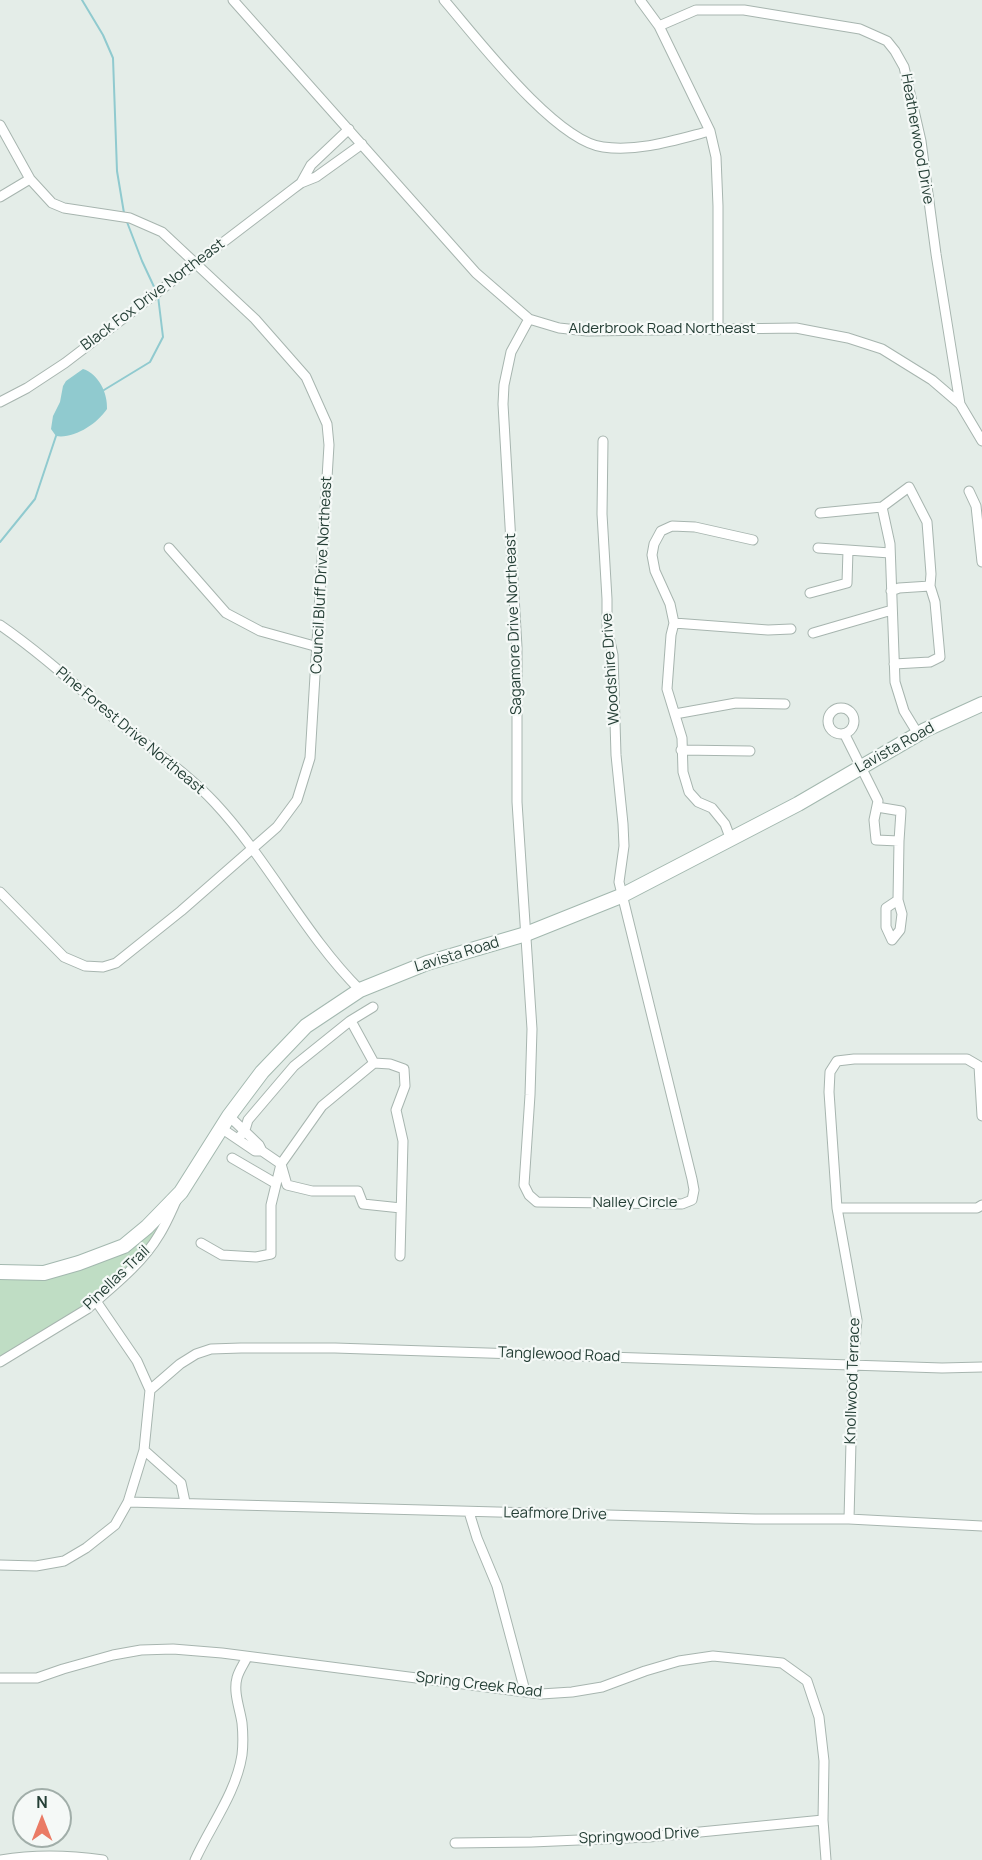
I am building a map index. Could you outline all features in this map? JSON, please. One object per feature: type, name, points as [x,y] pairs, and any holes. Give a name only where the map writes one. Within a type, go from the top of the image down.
[{"type":"main road","name":"Lavista Road","points":[[0,1272],[44,1273],[124,1246],[147,1227],[181,1192],[229,1116],[262,1072],[306,1026],[360,990],[428,963],[526,934],[621,896],[731,840],[918,734],[982,704]]},
{"type":"street","name":"Alderbrook Road Northeast","points":[[233,0],[476,273],[529,319],[559,328],[587,331],[796,328],[848,338],[882,349],[932,380],[960,404]]},
{"type":"street","points":[[444,0],[536,105],[560,126],[581,140],[599,147],[618,149],[645,147],[710,131]]},
{"type":"street","points":[[640,0],[659,27],[710,131],[716,157],[718,206],[718,330]]},
{"type":"street","name":"Heatherwood Drive","points":[[659,27],[696,10],[744,10],[860,29],[886,41],[896,51],[904,67],[921,141],[960,404]]},
{"type":"street","name":"Council Bluff Drive Northeast","points":[[0,125],[30,179],[52,203],[64,208],[130,218],[162,232],[255,319],[306,377],[327,424],[329,445],[310,758],[297,800],[277,827],[253,849],[116,963],[103,967],[85,966],[64,957],[0,892]]},
{"type":"street","name":"Black Fox Drive Northeast","points":[[301,183],[311,165],[349,129]]},
{"type":"street","name":"Black Fox Drive Northeast","points":[[0,402],[27,388],[64,363],[301,183],[316,177],[362,144]]},
{"type":"street","points":[[0,197],[30,179]]},
{"type":"street","name":"Sagamore Drive Northeast","points":[[526,934],[517,802],[517,647],[503,404],[504,385],[511,352],[529,319]]},
{"type":"street","points":[[960,404],[982,441]]},
{"type":"street","name":"Woodshire Drive","points":[[603,441],[602,514],[608,599],[607,628],[613,655],[616,755],[624,846],[618,882],[621,896]]},
{"type":"street","points":[[820,513],[882,507],[909,487],[927,522],[932,574],[930,586],[935,602],[940,657],[930,662],[894,664]]},
{"type":"street","points":[[969,491],[976,506],[982,562]]},
{"type":"street","points":[[882,507],[890,553],[895,682],[904,711],[918,734]]},
{"type":"street","points":[[731,840],[725,824],[712,808],[699,802],[689,792],[683,772],[682,738],[667,689],[670,635],[674,623],[670,604],[655,571],[652,555],[654,544],[661,531],[672,526],[753,540]]},
{"type":"street","points":[[169,548],[226,613],[260,631],[318,647]]},
{"type":"street","points":[[818,548],[890,553]]},
{"type":"street","points":[[810,593],[847,582],[848,550]]},
{"type":"street","points":[[891,591],[899,588],[930,586]]},
{"type":"street","points":[[813,633],[892,610]]},
{"type":"street","points":[[674,623],[768,630],[791,629]]},
{"type":"street","name":"Pine Forest Drive Northeast","points":[[0,625],[153,751],[193,780],[253,849],[337,966],[360,990]]},
{"type":"street","points":[[675,714],[736,703],[785,704]]},
{"type":"street","points":[[845,735],[852,731],[855,723],[854,715],[849,709],[841,707],[833,710],[828,717],[828,725],[832,732],[845,735],[878,801],[874,820],[876,840],[899,841]]},
{"type":"street","points":[[681,750],[750,751]]},
{"type":"street","points":[[877,807],[901,811],[898,900]]},
{"type":"street","name":"Nalley Circle","points":[[526,934],[531,1029],[530,1095],[524,1185],[528,1195],[537,1202],[559,1203],[682,1204],[692,1200],[694,1190],[687,1155],[621,896]]},
{"type":"street","points":[[238,1139],[245,1130],[248,1120],[294,1066],[351,1020],[373,1007]]},
{"type":"street","points":[[351,1020],[374,1063]]},
{"type":"street","name":"Knollwood Terrace","points":[[849,1519],[857,1320],[837,1208],[829,1092],[830,1072],[837,1060],[967,1059],[979,1066],[982,1116]]},
{"type":"street","points":[[201,1243],[222,1255],[256,1257],[271,1254],[271,1205],[281,1164],[322,1106],[374,1063],[390,1064],[404,1069],[405,1086],[396,1110],[403,1141],[400,1256]]},
{"type":"street","points":[[229,1116],[260,1145],[262,1151]]},
{"type":"street","points":[[221,1128],[255,1151],[262,1151],[281,1164],[287,1185],[312,1191],[358,1191],[363,1204],[402,1208]]},
{"type":"street","points":[[231,1158],[275,1183]]},
{"type":"street","name":"Pinellas Trail","points":[[0,1362],[87,1309],[139,1261],[159,1236],[181,1192]]},
{"type":"street","points":[[837,1208],[977,1208],[982,1205]]},
{"type":"street","points":[[0,1565],[36,1566],[64,1561],[86,1548],[115,1525],[128,1502],[144,1450],[150,1390],[137,1361],[96,1301]]},
{"type":"street","name":"Tanglewood Road","points":[[150,1390],[180,1364],[196,1354],[211,1349],[241,1348],[334,1348],[982,1367]]},
{"type":"street","points":[[144,1450],[181,1483],[185,1502]]},
{"type":"street","name":"Leafmore Drive","points":[[128,1502],[755,1519],[849,1519],[982,1526]]},
{"type":"street","points":[[469,1512],[497,1586],[525,1691]]},
{"type":"street","name":"Spring Creek Road","points":[[0,1678],[37,1678],[63,1668],[113,1655],[141,1650],[173,1649],[541,1694],[592,1689],[679,1661],[713,1656],[782,1663],[807,1681],[819,1718],[824,1761],[823,1820],[826,1860]]},
{"type":"street","points":[[195,1860],[206,1835],[231,1793],[238,1771],[242,1754],[242,1722],[236,1680],[247,1657]]},
{"type":"street","name":"Springwood Drive","points":[[455,1843],[649,1837],[823,1820]]},
{"type":"street","points":[[1,1860],[29,1855],[72,1855],[103,1860]]},
{"type":"green space","points":[[181,1192],[159,1236],[96,1301],[0,1362],[0,1272],[44,1273],[124,1246]]},
{"type":"water","points":[[83,369],[94,375],[101,385],[106,397],[107,409],[97,420],[77,433],[56,436],[51,429],[63,386],[66,381]]},
{"type":"waterway","points":[[82,0],[103,35],[113,58],[117,171],[124,213]]},
{"type":"waterway","points":[[127,222],[156,291]]},
{"type":"waterway","points":[[104,390],[150,362],[163,337],[158,296]]},
{"type":"waterway","points":[[0,542],[35,499],[56,436]]}]
